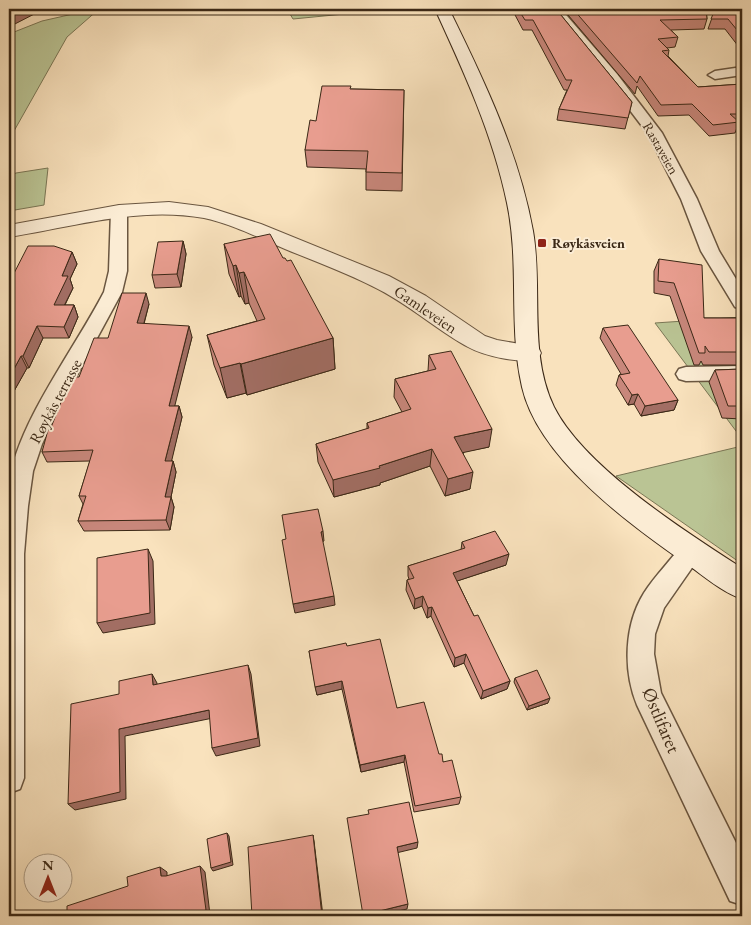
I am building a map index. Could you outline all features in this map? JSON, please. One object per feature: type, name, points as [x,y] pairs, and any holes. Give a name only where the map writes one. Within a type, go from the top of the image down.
[{"type":"main road","points":[[442,9],[486,108],[512,185],[523,233],[529,353],[537,396],[549,421],[562,439],[610,488],[691,552],[742,585]]},
{"type":"main road","name":"Gamleveien","points":[[9,231],[119,211],[157,208],[183,209],[208,213],[238,222],[381,281],[418,301],[477,342],[494,348],[529,353]]},
{"type":"street","name":"Rastaveien","points":[[555,9],[612,77],[655,133],[690,199],[710,251],[742,303]]},
{"type":"street","points":[[715,75],[742,71]]},
{"type":"street","name":"Røykås terrasse","points":[[9,778],[12,554],[19,486],[27,456],[37,430],[113,292],[118,271],[119,211]]},
{"type":"street","points":[[686,374],[742,373]]},
{"type":"street","name":"Østlifaret","points":[[691,552],[653,602],[646,616],[640,654],[647,695],[742,889]]},
{"type":"green space","points":[[99,9],[67,37],[14,131],[9,131],[9,34],[42,21]]},
{"type":"green space","points":[[287,9],[376,9],[375,11],[293,19]]},
{"type":"green space","points":[[48,168],[44,205],[9,211],[9,176],[16,173]]},
{"type":"green space","points":[[742,317],[742,439],[655,323]]},
{"type":"green space","points":[[742,446],[742,564],[616,476]]},
{"type":"building","points":[[518,9],[556,9],[632,102],[628,118],[559,109],[572,80],[566,80],[533,20],[525,20]]},
{"type":"building","points":[[573,9],[706,9],[707,19],[660,20],[678,37],[658,39],[669,50],[662,51],[698,87],[742,84],[742,114],[730,114],[739,122],[713,125],[692,104],[661,105],[640,76],[637,83]]},
{"type":"building","points":[[715,9],[742,9],[742,36],[728,19],[711,19]]},
{"type":"building","points":[[322,86],[351,86],[350,89],[404,90],[402,173],[366,172],[368,151],[305,150],[310,120],[316,121]]},
{"type":"building","points":[[270,234],[283,258],[287,261],[291,260],[333,338],[241,364],[220,368],[207,335],[265,319],[244,272],[239,273],[236,265],[233,266],[224,244]]},
{"type":"building","points":[[183,241],[177,274],[152,275],[158,242]]},
{"type":"building","points":[[28,246],[54,246],[72,252],[62,276],[68,276],[54,305],[74,305],[64,327],[37,326],[23,356],[21,356],[9,378],[9,283]]},
{"type":"building","points":[[659,259],[702,265],[704,318],[742,318],[742,352],[709,352],[705,346],[705,353],[699,353],[674,283],[658,281]]},
{"type":"building","points":[[122,293],[146,293],[137,323],[189,326],[169,406],[179,406],[165,461],[173,461],[165,497],[171,497],[166,520],[78,521],[86,496],[79,496],[93,450],[42,452],[48,430],[50,430],[71,377],[79,377],[94,338],[108,338]]},
{"type":"building","points":[[628,325],[678,400],[645,406],[638,394],[632,395],[619,375],[630,373],[603,328]]},
{"type":"building","points":[[451,351],[492,429],[454,437],[473,472],[448,479],[432,449],[379,466],[380,468],[333,480],[316,444],[369,428],[367,423],[411,409],[395,379],[436,369],[429,355]]},
{"type":"building","points":[[742,369],[742,406],[728,406],[715,370]]},
{"type":"building","points":[[318,509],[334,596],[293,604],[282,540],[286,539],[282,515]]},
{"type":"building","points":[[495,531],[509,554],[453,573],[474,616],[478,615],[510,681],[483,691],[466,654],[455,658],[432,607],[428,608],[423,596],[415,599],[407,580],[414,578],[408,566],[465,548],[462,542]]},
{"type":"building","points":[[148,549],[150,613],[97,623],[97,558]]},
{"type":"building","points":[[380,639],[397,708],[424,702],[439,754],[442,754],[443,762],[452,760],[461,797],[415,806],[405,755],[360,765],[342,681],[315,687],[309,651],[346,643],[347,646]]},
{"type":"building","points":[[248,665],[258,738],[212,748],[209,710],[119,729],[120,792],[68,804],[71,704],[119,694],[119,681],[152,674],[153,685]]},
{"type":"building","points":[[537,670],[550,698],[529,706],[515,678]]},
{"type":"building","points":[[409,802],[418,842],[397,847],[408,904],[363,915],[347,818],[369,814],[368,810]]},
{"type":"building","points":[[227,833],[231,862],[211,868],[207,839]]},
{"type":"building","points":[[313,835],[322,916],[252,916],[248,847]]},
{"type":"building","points":[[200,866],[206,910],[187,916],[67,916],[67,906],[128,886],[127,877],[160,867],[161,876],[166,876]]},
{"type":"place","name":"Røykåsveien","points":[[542,243]]}]
